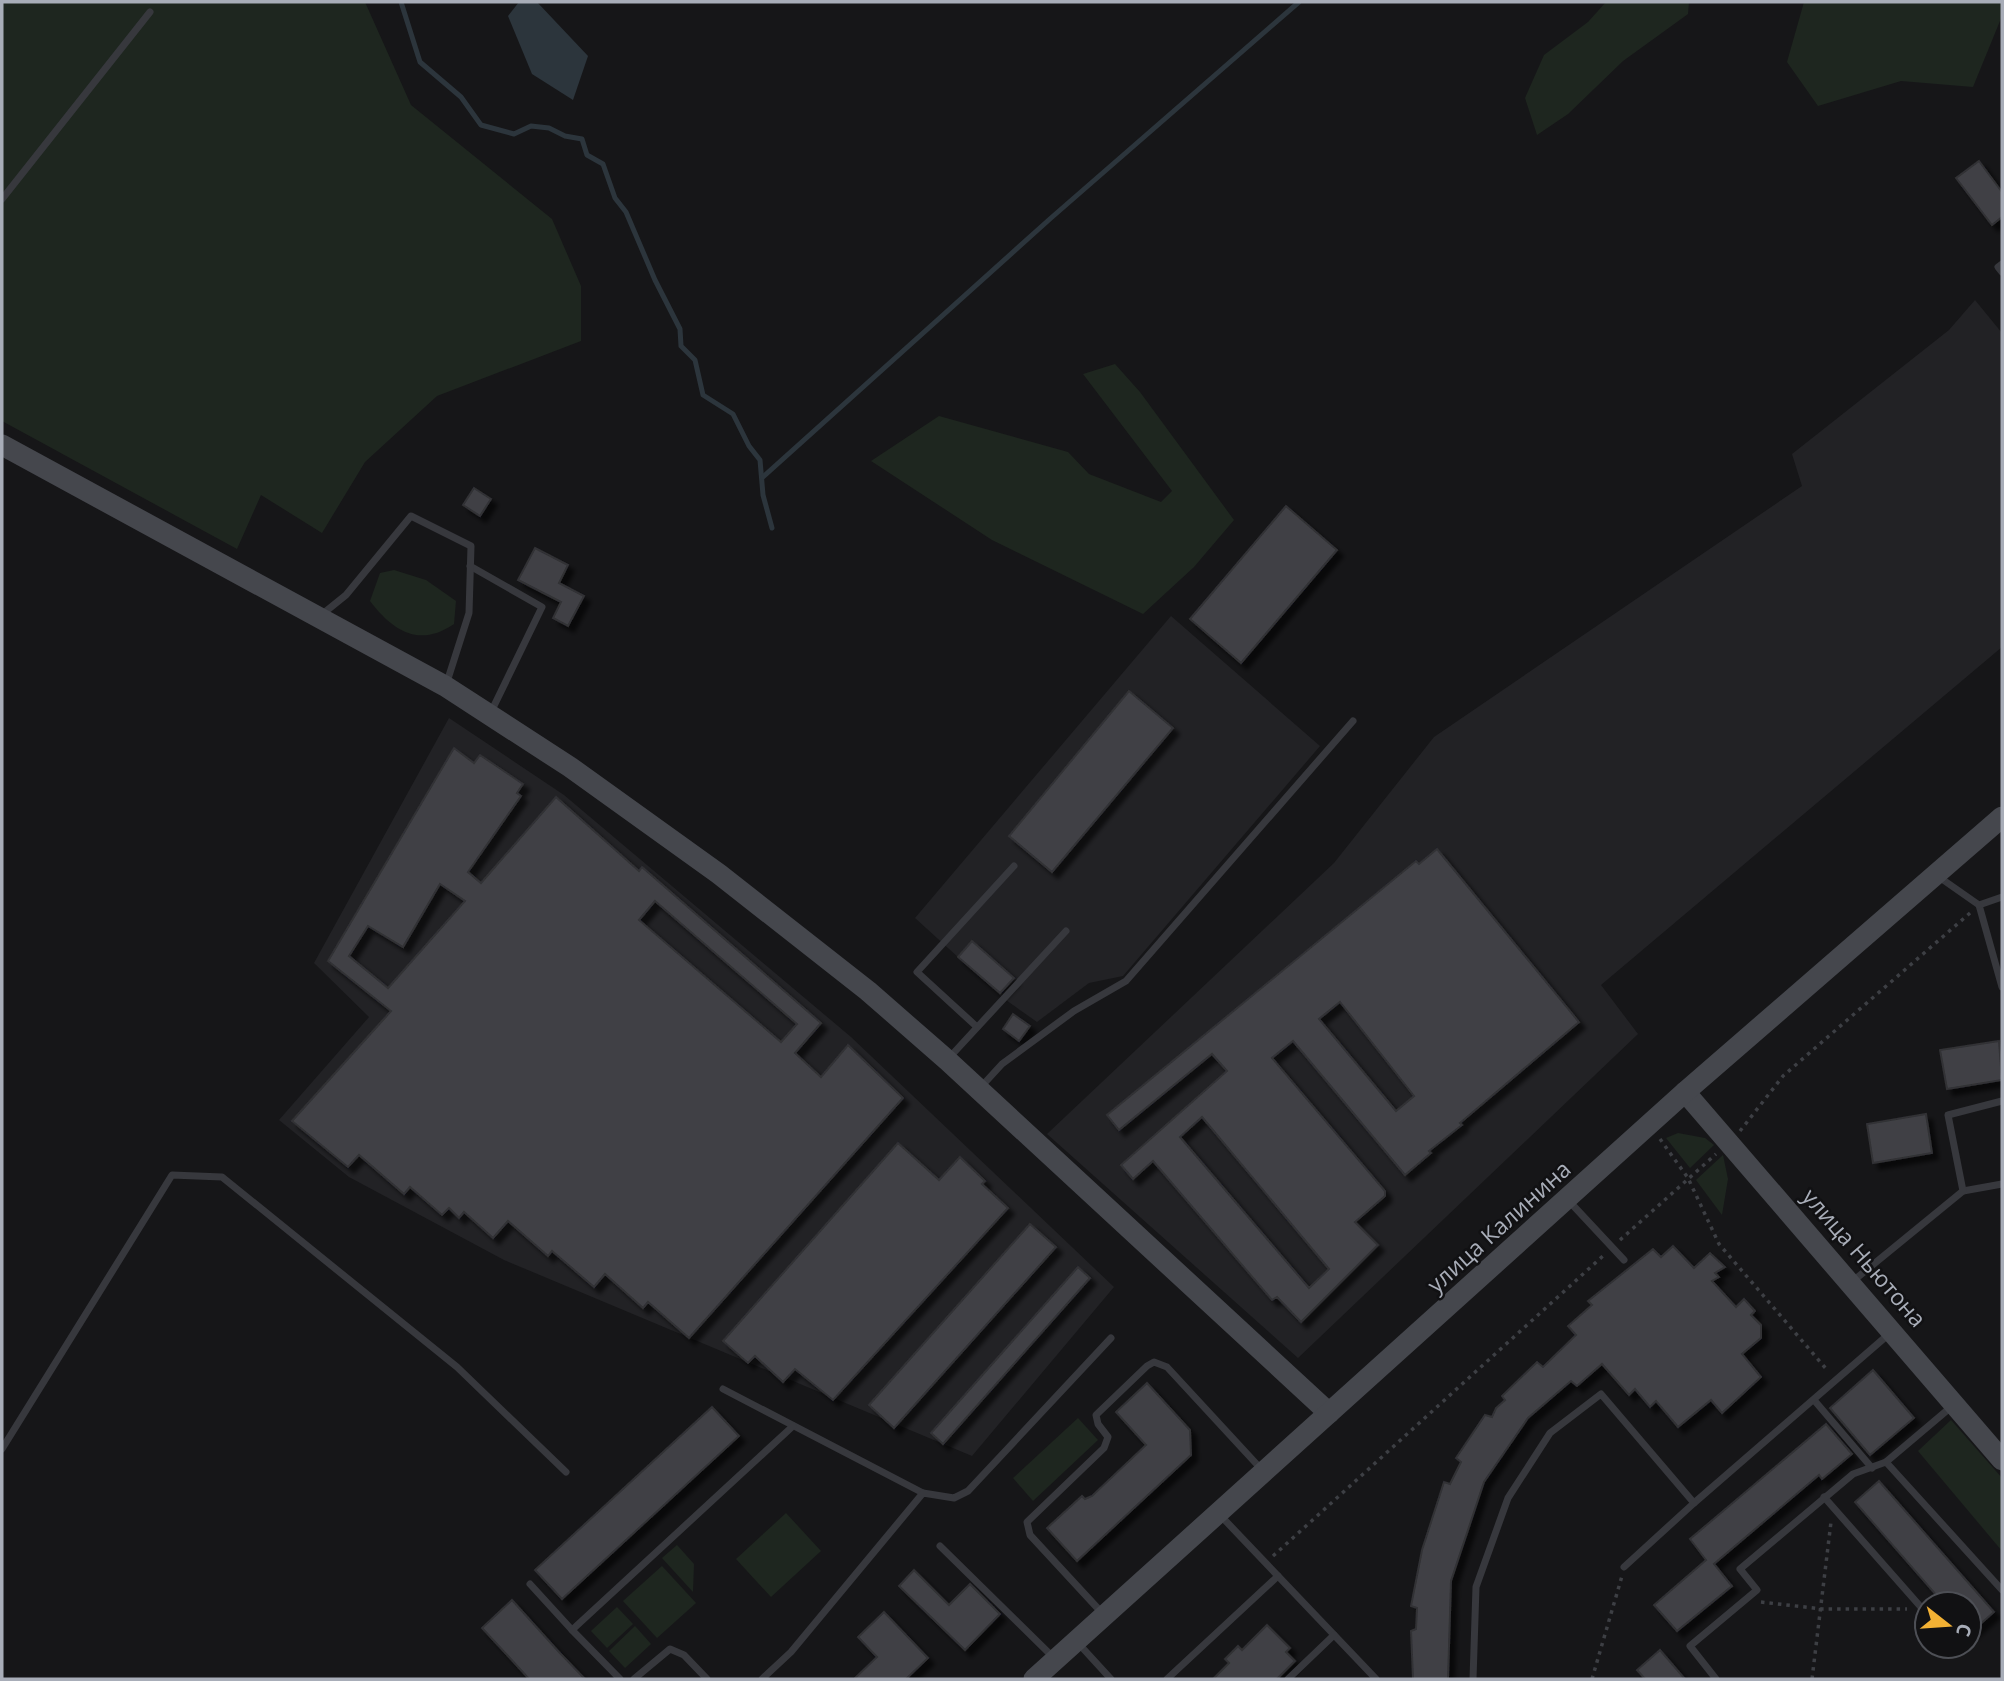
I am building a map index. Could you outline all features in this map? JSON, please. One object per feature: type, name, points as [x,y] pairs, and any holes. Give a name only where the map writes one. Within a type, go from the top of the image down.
[{"type":"main road","points":[[2,445],[445,686],[570,767],[719,874],[868,991],[979,1088],[1329,1413]]},
{"type":"main road","name":"улица Калинина","points":[[1034,1679],[1568,1200],[1685,1091],[2002,817]]},
{"type":"main road","name":"улица Ньютона","points":[[1685,1091],[2002,1460]]},
{"type":"lane","points":[[2,199],[150,12]]},
{"type":"lane","points":[[2002,264],[1998,267],[2002,272]]},
{"type":"lane","points":[[320,617],[346,594],[411,516],[471,546],[469,613],[445,686]]},
{"type":"lane","points":[[470,566],[542,607],[490,715]]},
{"type":"lane","points":[[979,1088],[1002,1064],[1074,1011],[1126,981],[1353,721]]},
{"type":"lane","points":[[977,1027],[917,972],[1014,866]]},
{"type":"lane","points":[[1935,875],[1979,905],[2002,987]]},
{"type":"lane","points":[[1979,905],[2002,897]]},
{"type":"lane","points":[[947,1060],[1066,931]]},
{"type":"lane","points":[[1963,1191],[1948,1115],[2002,1101]]},
{"type":"lane","points":[[2,1449],[172,1175],[222,1177],[457,1367],[566,1472]]},
{"type":"lane","points":[[1850,1283],[1963,1191],[2002,1184]]},
{"type":"lane","points":[[1568,1200],[1624,1260]]},
{"type":"lane","points":[[1624,1567],[1892,1332]]},
{"type":"lane","points":[[723,1389],[923,1493],[954,1498],[968,1492],[1111,1338]]},
{"type":"lane","points":[[1104,1615],[1030,1535],[1026,1528],[1027,1522],[1104,1448],[1108,1437],[1098,1424],[1096,1415],[1147,1366],[1154,1362],[1167,1367],[1264,1472]]},
{"type":"lane","points":[[1473,1679],[1476,1587],[1508,1498],[1550,1433],[1601,1394],[1694,1503]]},
{"type":"lane","points":[[1814,1400],[1872,1468]]},
{"type":"lane","points":[[1716,1679],[1690,1646],[1757,1590],[1740,1569],[1853,1474],[1886,1462],[1954,1404]]},
{"type":"lane","points":[[572,1630],[793,1426]]},
{"type":"lane","points":[[1886,1462],[2002,1590]]},
{"type":"lane","points":[[762,1679],[791,1653],[923,1493]]},
{"type":"lane","points":[[1824,1497],[1913,1597]]},
{"type":"lane","points":[[1217,1513],[1376,1679]]},
{"type":"lane","points":[[940,1546],[1055,1660]]},
{"type":"lane","points":[[1167,1679],[1278,1576]]},
{"type":"lane","points":[[530,1584],[620,1679]]},
{"type":"lane","points":[[1288,1679],[1334,1635]]},
{"type":"lane","points":[[1076,1640],[1111,1679]]},
{"type":"lane","points":[[634,1679],[670,1649],[684,1655],[707,1679]]},
{"type":"path","points":[[1740,1132],[1783,1076],[1979,905]]},
{"type":"path","points":[[1660,1139],[1688,1178],[1718,1244],[1836,1380]]},
{"type":"path","points":[[1266,1563],[1720,1150]]},
{"type":"path","points":[[1812,1679],[1832,1506]]},
{"type":"path","points":[[1592,1679],[1624,1567]]},
{"type":"path","points":[[1745,1600],[1822,1609],[1913,1611]]},
{"type":"shaded area","points":[[2,2],[365,2],[411,105],[552,219],[581,286],[581,341],[437,396],[365,462],[322,533],[261,495],[237,549],[2,421]]},
{"type":"shaded area","points":[[519,2],[537,2],[588,56],[573,100],[532,74],[508,16]]},
{"type":"shaded area","points":[[1606,2],[1689,2],[1688,14],[1623,61],[1568,114],[1537,135],[1525,98],[1544,55],[1588,22]]},
{"type":"shaded area","points":[[1804,2],[2001,2],[2002,16],[1973,87],[1901,81],[1818,106],[1787,62]]},
{"type":"shaded area","points":[[1975,300],[2002,333],[2002,647],[1601,985],[1638,1034],[1298,1358],[1047,1134],[1334,863],[1434,737],[1802,486],[1792,454],[1949,330]]},
{"type":"shaded area","points":[[1115,364],[1140,392],[1234,520],[1194,567],[1143,614],[992,540],[871,461],[939,416],[1068,452],[1089,474],[1161,502],[1172,491],[1083,374]]},
{"type":"shaded area","points":[[394,570],[426,580],[456,601],[454,624],[429,635],[418,635],[397,628],[388,621],[370,601],[380,573]]},
{"type":"shaded area","points":[[1171,616],[1320,746],[1123,976],[1089,983],[1037,1022],[1003,998],[915,918]]},
{"type":"shaded area","points":[[449,718],[564,795],[851,1037],[1114,1287],[972,1456],[504,1260],[349,1177],[279,1120],[369,1017],[314,963]]},
{"type":"shaded area","points":[[1678,1133],[1705,1138],[1714,1145],[1690,1168],[1666,1138]]},
{"type":"shaded area","points":[[1723,1155],[1728,1179],[1722,1215],[1696,1180]]},
{"type":"shaded area","points":[[1078,1418],[1098,1440],[1033,1501],[1013,1478]]},
{"type":"shaded area","points":[[1951,1420],[2002,1478],[2002,1551],[1918,1451]]},
{"type":"shaded area","points":[[786,1513],[821,1551],[771,1597],[736,1559]]},
{"type":"shaded area","points":[[677,1545],[694,1564],[693,1592],[662,1558]]},
{"type":"shaded area","points":[[662,1566],[696,1603],[657,1638],[623,1601]]},
{"type":"shaded area","points":[[617,1607],[633,1624],[607,1648],[591,1631]]},
{"type":"shaded area","points":[[635,1626],[651,1644],[625,1668],[609,1651]]},
{"type":"building","points":[[1979,161],[2002,192],[2002,217],[1992,225],[1956,178]]},
{"type":"building","points":[[474,488],[491,499],[480,516],[463,505]]},
{"type":"building","points":[[1286,506],[1337,550],[1241,663],[1190,619]]},
{"type":"building","points":[[535,548],[568,565],[559,583],[584,596],[568,626],[553,618],[561,602],[518,580]]},
{"type":"building","points":[[1129,691],[1173,728],[1052,872],[1009,836]]},
{"type":"building","points":[[454,748],[474,763],[480,755],[523,784],[517,793],[521,796],[468,872],[481,883],[556,797],[639,871],[642,867],[821,1023],[795,1053],[821,1077],[848,1045],[903,1098],[689,1338],[648,1302],[643,1308],[605,1274],[594,1287],[552,1251],[548,1256],[508,1221],[493,1238],[464,1212],[459,1218],[449,1208],[442,1215],[410,1187],[404,1194],[359,1155],[348,1167],[292,1121],[391,1011],[328,961]],"holes":[[[440,884],[465,901],[388,988],[349,956],[368,926],[403,947]],[[655,901],[797,1024],[781,1042],[639,920]]]},
{"type":"building","points":[[1437,849],[1579,1022],[1460,1123],[1462,1125],[1429,1151],[1431,1153],[1405,1175],[1293,1041],[1272,1058],[1385,1191],[1385,1196],[1355,1222],[1378,1245],[1301,1322],[1277,1297],[1272,1300],[1153,1161],[1133,1179],[1121,1165],[1227,1071],[1212,1054],[1119,1130],[1107,1115],[1416,861],[1419,864]],"holes":[[[1340,1002],[1414,1096],[1396,1111],[1319,1019]],[[1202,1117],[1329,1269],[1309,1288],[1180,1137]]]},
{"type":"building","points":[[972,941],[1014,978],[1000,993],[958,957]]},
{"type":"building","points":[[1013,1014],[1030,1026],[1019,1041],[1003,1029]]},
{"type":"building","points":[[1999,1041],[2002,1080],[1947,1089],[1940,1050]]},
{"type":"building","points":[[1926,1114],[1932,1153],[1873,1163],[1867,1124]]},
{"type":"building","points":[[898,1143],[939,1180],[960,1157],[985,1181],[982,1184],[1008,1208],[833,1400],[795,1369],[783,1382],[755,1356],[748,1363],[723,1341]]},
{"type":"building","points":[[1030,1224],[1056,1247],[894,1428],[869,1405]]},
{"type":"building","points":[[1673,1246],[1694,1268],[1710,1253],[1725,1267],[1715,1273],[1719,1277],[1712,1281],[1736,1307],[1744,1299],[1755,1311],[1751,1315],[1761,1325],[1761,1338],[1742,1354],[1761,1377],[1722,1413],[1711,1400],[1678,1427],[1656,1401],[1650,1407],[1635,1389],[1629,1395],[1602,1364],[1577,1386],[1571,1381],[1528,1418],[1484,1482],[1451,1581],[1448,1679],[1413,1679],[1411,1631],[1416,1629],[1417,1608],[1411,1606],[1422,1550],[1444,1482],[1450,1484],[1461,1462],[1456,1458],[1485,1415],[1492,1417],[1496,1408],[1505,1400],[1502,1396],[1537,1362],[1543,1367],[1576,1335],[1568,1326],[1592,1305],[1588,1301],[1653,1249],[1661,1257]]},
{"type":"building","points":[[1078,1267],[1090,1278],[943,1444],[931,1433]]},
{"type":"building","points":[[1873,1370],[1914,1418],[1870,1455],[1830,1408]]},
{"type":"building","points":[[1147,1383],[1190,1430],[1191,1455],[1077,1561],[1047,1528],[1082,1496],[1085,1499],[1092,1496],[1146,1445],[1116,1412]]},
{"type":"building","points":[[712,1407],[739,1436],[562,1599],[535,1570]]},
{"type":"building","points":[[1826,1424],[1852,1454],[1822,1479],[1819,1475],[1714,1564],[1732,1586],[1677,1631],[1654,1605],[1706,1560],[1690,1539]]},
{"type":"building","points":[[1879,1481],[1975,1590],[1932,1590],[1855,1502]]},
{"type":"building","points":[[914,1570],[949,1605],[970,1584],[1000,1614],[965,1650],[899,1586]]},
{"type":"building","points":[[1983,1599],[1994,1612],[1983,1622]]},
{"type":"building","points":[[512,1600],[585,1679],[529,1679],[482,1628]]},
{"type":"building","points":[[884,1612],[928,1658],[906,1679],[854,1679],[877,1657],[858,1637]]},
{"type":"building","points":[[1267,1625],[1290,1648],[1286,1652],[1295,1661],[1277,1679],[1213,1679],[1229,1663],[1225,1659],[1238,1646],[1242,1650]]},
{"type":"building","points":[[1660,1650],[1685,1679],[1645,1679],[1637,1670]]},
{"type":"waterway","points":[[401,2],[420,62],[461,97],[481,125],[514,134],[531,126],[549,128],[565,136],[582,139],[587,155],[603,164],[615,198],[626,212],[655,280],[680,329],[681,346],[695,360],[703,395],[733,414],[749,446],[760,460],[763,495],[772,528]]},
{"type":"waterway","points":[[763,477],[1051,218],[1299,2]]}]
